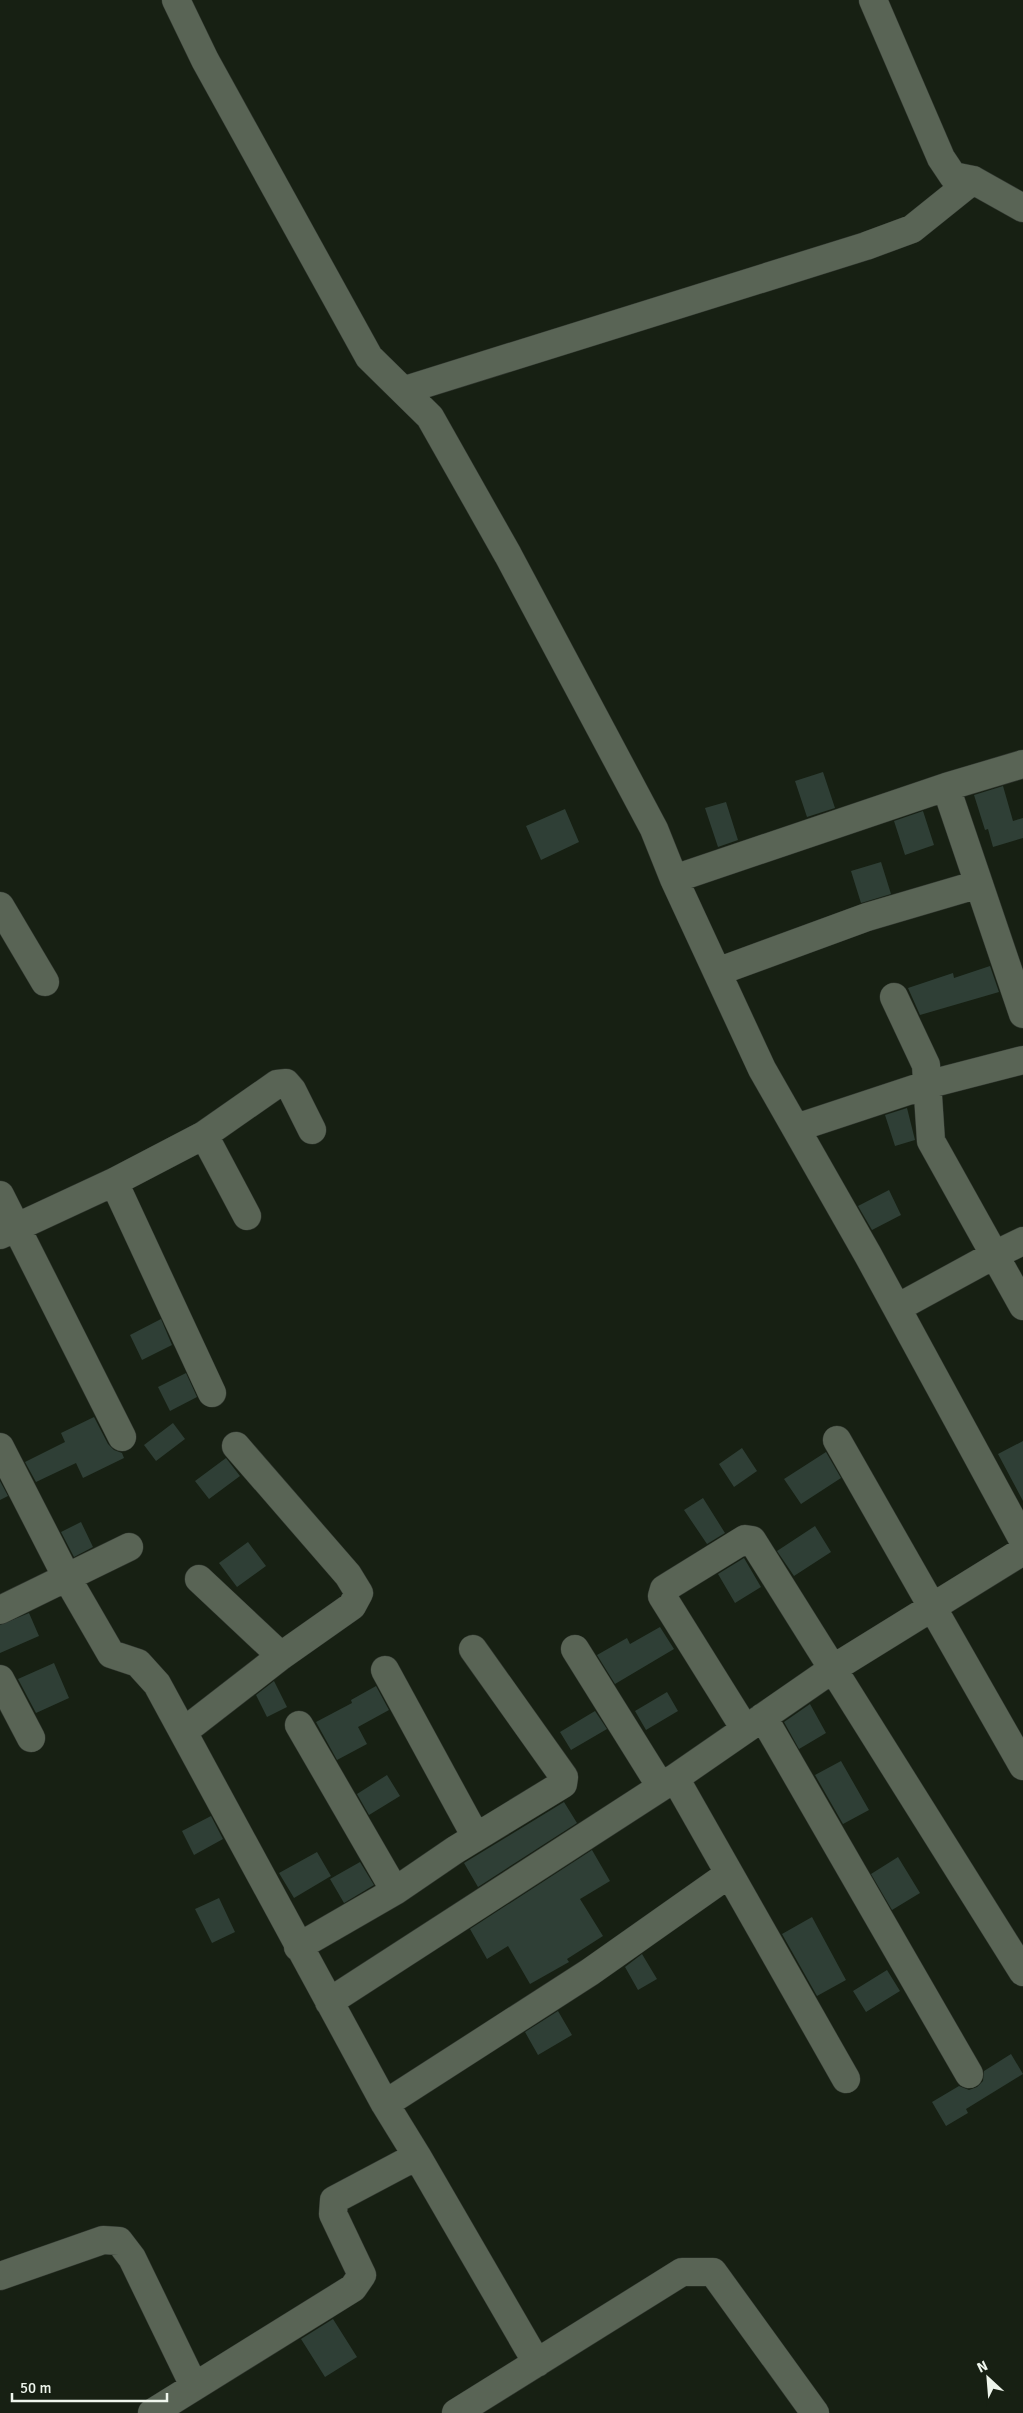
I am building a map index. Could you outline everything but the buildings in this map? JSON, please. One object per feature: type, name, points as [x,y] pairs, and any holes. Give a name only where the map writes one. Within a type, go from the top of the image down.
[{"type":"street","points":[[176,0],[205,60],[369,357],[405,390],[430,417],[508,555],[654,830],[674,878],[762,1069],[898,1308],[1023,1540]]},
{"type":"street","points":[[873,0],[941,158],[953,176],[973,180],[1023,208]]},
{"type":"street","points":[[405,390],[866,246],[912,229],[973,180]]},
{"type":"street","points":[[674,878],[946,787],[1023,764]]},
{"type":"street","points":[[946,787],[1023,1014]]},
{"type":"street","points":[[717,972],[867,917],[979,884]]},
{"type":"street","points":[[0,906],[45,982]]},
{"type":"street","points":[[894,998],[926,1065],[931,1141],[1023,1306]]},
{"type":"street","points":[[796,1128],[926,1085],[1023,1060]]},
{"type":"street","points":[[8,1231],[114,1182],[204,1135],[269,1088],[286,1083],[292,1090],[312,1130]]},
{"type":"street","points":[[204,1135],[247,1216]]},
{"type":"street","points":[[114,1182],[212,1392]]},
{"type":"street","points":[[0,1195],[8,1231],[122,1437]]},
{"type":"street","points":[[898,1308],[1023,1241]]},
{"type":"street","points":[[837,1440],[1023,1766]]},
{"type":"street","points":[[183,1732],[281,1656],[352,1606],[358,1593],[348,1575],[236,1446]]},
{"type":"street","points":[[0,1447],[67,1578],[111,1654],[138,1663],[157,1684],[298,1947],[385,2104],[418,2156],[537,2362]]},
{"type":"street","points":[[969,2074],[754,1723],[662,1596],[664,1589],[738,1542],[746,1539],[752,1540],[1023,1972]]},
{"type":"street","points":[[0,1610],[129,1547]]},
{"type":"street","points":[[329,2002],[668,1782],[834,1668],[1023,1551]]},
{"type":"street","points":[[199,1579],[281,1656]]},
{"type":"street","points":[[298,1947],[395,1891],[476,1837],[563,1784],[564,1777],[473,1649]]},
{"type":"street","points":[[574,1649],[668,1782],[729,1874],[846,2079]]},
{"type":"street","points":[[385,1670],[476,1837]]},
{"type":"street","points":[[0,1680],[31,1738]]},
{"type":"street","points":[[300,1725],[395,1891]]},
{"type":"street","points":[[385,2104],[590,1972],[729,1874]]},
{"type":"street","points":[[152,2413],[354,2288],[362,2276],[333,2214],[334,2200],[418,2156]]},
{"type":"street","points":[[0,2276],[103,2240],[119,2241],[132,2258],[194,2386]]},
{"type":"street","points":[[456,2413],[682,2272],[713,2272],[815,2413]]}]
